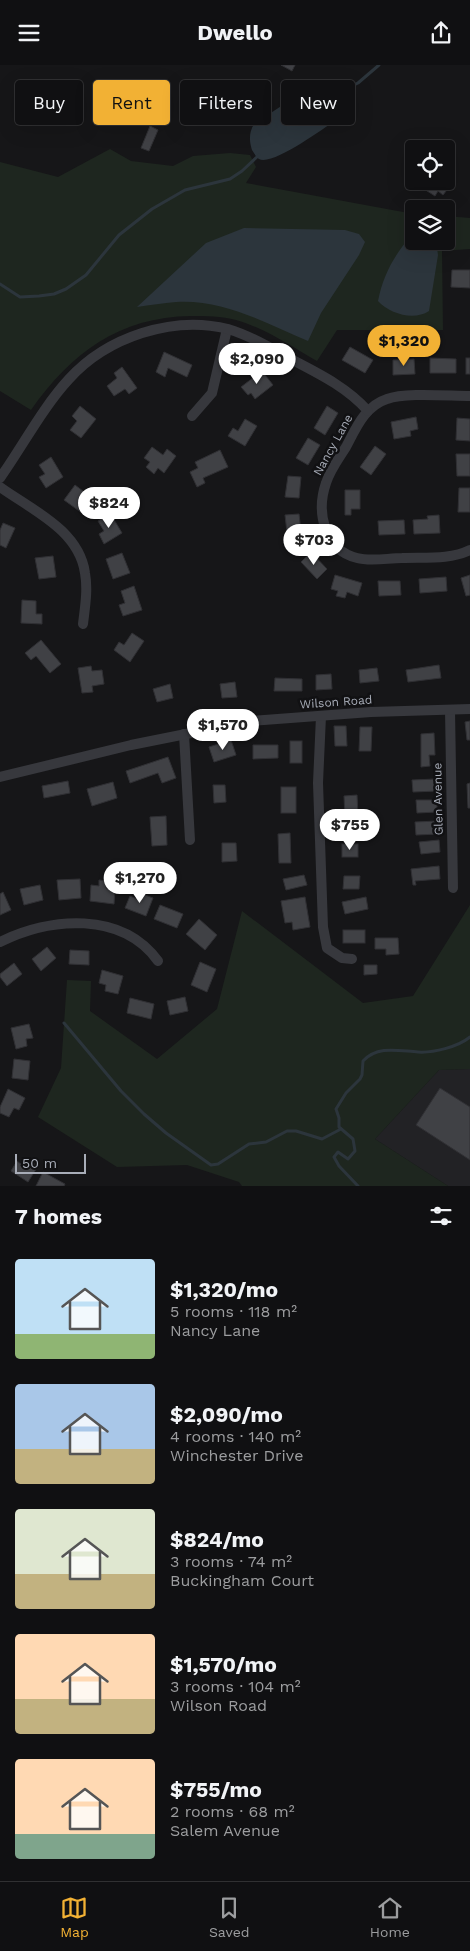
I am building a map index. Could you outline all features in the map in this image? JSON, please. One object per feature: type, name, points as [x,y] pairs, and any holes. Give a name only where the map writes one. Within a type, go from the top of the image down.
[{"type":"street","points":[[0,479],[61,387],[80,368],[94,357],[124,340],[175,326],[202,325],[227,329],[261,342],[338,385],[357,399],[368,411]]},
{"type":"street","points":[[192,416],[212,393],[227,329]]},
{"type":"street","name":"Nancy Lane","points":[[470,396],[394,397],[382,401],[368,411],[341,455],[324,488],[322,513],[324,527],[330,540],[344,553],[364,559],[451,556],[470,550]]},
{"type":"street","points":[[0,487],[58,527],[76,547],[86,577],[83,624]]},
{"type":"street","name":"Wilson Road","points":[[0,777],[132,745],[251,721],[371,711],[470,709]]},
{"type":"street","name":"Glen Avenue","points":[[450,710],[453,888]]},
{"type":"street","points":[[321,715],[318,783],[323,927],[328,948],[342,958],[352,959]]},
{"type":"street","points":[[184,734],[190,840]]},
{"type":"street","points":[[0,942],[14,935],[49,925],[79,923],[107,927],[124,933],[143,944],[158,961]]},
{"type":"shaded area","points":[[281,106],[281,125],[329,125],[286,152],[266,160],[259,159],[252,150],[250,133],[253,125],[271,125],[271,113]]},
{"type":"shaded area","points":[[110,149],[131,161],[173,166],[193,156],[230,153],[250,155],[256,167],[246,183],[405,212],[405,250],[455,250],[455,217],[470,218],[470,249],[442,251],[443,330],[337,330],[317,361],[247,323],[208,316],[165,318],[141,323],[119,331],[80,355],[46,390],[31,410],[0,391],[0,162],[58,177]]},
{"type":"shaded area","points":[[244,228],[345,230],[359,234],[365,242],[359,255],[321,313],[308,341],[260,320],[211,304],[176,302],[137,307],[206,243]]},
{"type":"shaded area","points":[[405,244],[405,250],[437,250],[429,311],[423,314],[409,316],[395,313],[378,301],[386,275]]},
{"type":"shaded area","points":[[470,905],[470,1069],[439,1070],[375,1139],[448,1186],[242,1186],[239,1182],[187,1165],[117,1167],[38,1117],[61,1068],[67,980],[91,981],[90,1011],[157,1059],[217,1009],[242,911],[363,1003],[413,996]]},
{"type":"shaded area","points":[[470,1069],[470,1186],[448,1186],[375,1139],[439,1070]]},
{"type":"building","points":[[281,65],[295,65],[292,71]]},
{"type":"building","points":[[150,126],[158,130],[149,151],[141,148]]},
{"type":"building","points":[[426,190],[447,190],[443,195],[438,191],[435,196]]},
{"type":"building","points":[[452,270],[470,270],[470,288],[451,287]]},
{"type":"building","points":[[350,347],[373,360],[365,373],[342,360]]},
{"type":"building","points":[[164,352],[192,365],[187,377],[168,368],[165,377],[156,372]]},
{"type":"building","points":[[430,358],[456,359],[456,373],[430,373]]},
{"type":"building","points":[[466,358],[470,358],[470,374],[466,374]]},
{"type":"building","points":[[414,359],[415,374],[393,375],[393,360]]},
{"type":"building","points":[[122,367],[137,388],[129,394],[125,389],[114,396],[107,386],[117,378],[114,373]]},
{"type":"building","points":[[262,371],[273,385],[255,399],[251,393],[248,395],[241,387]]},
{"type":"building","points":[[80,406],[96,419],[81,438],[70,430],[77,421],[72,416]]},
{"type":"building","points":[[327,406],[338,413],[325,435],[314,428]]},
{"type":"building","points":[[416,417],[418,429],[410,431],[411,436],[394,439],[391,422]]},
{"type":"building","points":[[457,418],[470,419],[470,441],[456,440]]},
{"type":"building","points":[[245,419],[257,426],[245,446],[228,436],[233,428],[238,431]]},
{"type":"building","points":[[308,438],[320,445],[308,465],[296,458]]},
{"type":"building","points":[[375,446],[386,454],[371,475],[360,467]]},
{"type":"building","points":[[152,447],[163,455],[167,449],[176,456],[164,473],[158,468],[154,474],[146,467],[150,462],[144,458]]},
{"type":"building","points":[[220,450],[228,467],[203,478],[205,483],[197,487],[190,472],[198,468],[195,462]]},
{"type":"building","points":[[456,454],[470,454],[470,476],[457,476]]},
{"type":"building","points":[[51,457],[63,477],[46,488],[39,477],[45,474],[39,465]]},
{"type":"building","points":[[288,476],[301,477],[299,498],[285,497]]},
{"type":"building","points":[[75,485],[92,498],[82,513],[64,500]]},
{"type":"building","points":[[459,488],[470,488],[470,512],[458,512]]},
{"type":"building","points":[[345,490],[360,490],[360,509],[351,509],[351,515],[345,515]]},
{"type":"building","points":[[110,513],[122,533],[104,544],[99,534],[104,531],[98,521]]},
{"type":"building","points":[[299,514],[302,540],[288,541],[285,515]]},
{"type":"building","points":[[439,515],[440,533],[414,534],[413,520],[428,519],[427,516]]},
{"type":"building","points":[[404,520],[405,534],[379,535],[378,521]]},
{"type":"building","points":[[3,523],[15,528],[6,548],[0,545],[0,530]]},
{"type":"building","points":[[311,552],[327,569],[317,579],[301,562]]},
{"type":"building","points":[[122,553],[130,573],[113,579],[106,559]]},
{"type":"building","points":[[53,556],[56,577],[39,579],[35,558]]},
{"type":"building","points":[[335,575],[362,583],[358,596],[347,592],[345,598],[336,596],[338,591],[331,589]]},
{"type":"building","points":[[470,575],[470,595],[466,596],[461,578]]},
{"type":"building","points":[[446,577],[447,591],[420,593],[419,579]]},
{"type":"building","points":[[378,581],[400,581],[401,595],[379,596]]},
{"type":"building","points":[[134,586],[142,610],[123,616],[119,605],[125,603],[121,591]]},
{"type":"building","points":[[22,600],[36,601],[36,614],[42,614],[42,624],[21,623]]},
{"type":"building","points":[[132,633],[144,641],[130,662],[114,650],[119,642],[124,645]]},
{"type":"building","points":[[41,640],[61,664],[50,673],[36,656],[31,660],[25,653]]},
{"type":"building","points":[[439,665],[441,678],[408,682],[406,670]]},
{"type":"building","points":[[91,666],[92,671],[102,670],[104,684],[92,686],[93,692],[82,693],[78,668]]},
{"type":"building","points":[[377,668],[379,681],[360,683],[359,670]]},
{"type":"building","points":[[331,674],[332,689],[316,690],[316,675]]},
{"type":"building","points":[[275,678],[302,679],[302,691],[274,691]]},
{"type":"building","points":[[235,682],[237,697],[222,698],[220,684]]},
{"type":"building","points":[[170,684],[173,698],[157,702],[153,689]]},
{"type":"building","points":[[470,721],[470,740],[467,740],[465,722]]},
{"type":"building","points":[[334,726],[346,726],[347,746],[335,746]]},
{"type":"building","points":[[360,727],[372,727],[371,751],[359,751]]},
{"type":"building","points":[[434,733],[435,755],[429,755],[430,766],[421,767],[421,734]]},
{"type":"building","points":[[231,740],[236,755],[214,762],[209,747]]},
{"type":"building","points":[[290,741],[302,741],[302,763],[290,763]]},
{"type":"building","points":[[253,745],[278,745],[278,758],[253,759]]},
{"type":"building","points":[[168,757],[176,778],[162,783],[158,773],[130,783],[126,771]]},
{"type":"building","points":[[436,779],[437,791],[413,792],[412,780]]},
{"type":"building","points":[[68,781],[70,793],[44,798],[42,786]]},
{"type":"building","points":[[113,782],[117,798],[92,806],[87,789]]},
{"type":"building","points":[[470,783],[470,808],[468,808],[467,784]]},
{"type":"building","points":[[213,785],[225,785],[226,802],[214,803]]},
{"type":"building","points":[[281,787],[296,787],[296,813],[281,813]]},
{"type":"building","points":[[357,795],[358,816],[345,817],[344,796]]},
{"type":"building","points":[[416,800],[437,800],[437,812],[417,813]]},
{"type":"building","points":[[166,816],[167,845],[152,846],[150,817]]},
{"type":"building","points":[[438,821],[439,834],[416,835],[415,822]]},
{"type":"building","points":[[290,833],[291,863],[279,863],[278,834]]},
{"type":"building","points":[[439,840],[440,852],[421,854],[419,842]]},
{"type":"building","points":[[222,843],[236,843],[237,861],[222,862]]},
{"type":"building","points":[[342,844],[358,844],[358,857],[342,857]]},
{"type":"building","points":[[439,866],[440,879],[415,881],[416,885],[413,885],[411,869]]},
{"type":"building","points":[[304,875],[307,885],[286,890],[283,879]]},
{"type":"building","points":[[344,876],[360,876],[359,889],[343,889]]},
{"type":"building","points":[[80,879],[81,898],[59,900],[57,880]]},
{"type":"building","points":[[99,880],[107,881],[106,888],[115,889],[114,904],[90,901],[91,885],[99,886]]},
{"type":"building","points":[[40,885],[43,900],[24,905],[20,889]]},
{"type":"building","points":[[3,892],[11,910],[0,915],[0,894]]},
{"type":"building","points":[[140,893],[153,898],[146,916],[125,908],[130,896],[137,899]]},
{"type":"building","points":[[305,897],[310,927],[293,930],[292,922],[285,923],[281,901]]},
{"type":"building","points":[[366,897],[368,909],[345,914],[342,902]]},
{"type":"building","points":[[160,905],[183,914],[177,928],[154,919]]},
{"type":"building","points":[[199,919],[217,935],[205,950],[186,934]]},
{"type":"building","points":[[343,930],[365,930],[365,943],[343,943]]},
{"type":"building","points":[[375,938],[398,938],[399,954],[386,955],[386,949],[375,949]]},
{"type":"building","points":[[47,947],[56,958],[41,971],[32,959]]},
{"type":"building","points":[[70,950],[89,951],[89,965],[69,964]]},
{"type":"building","points":[[200,962],[216,969],[207,992],[191,985]]},
{"type":"building","points":[[14,963],[22,974],[7,986],[0,977],[0,974]]},
{"type":"building","points":[[364,965],[377,965],[377,974],[364,975]]},
{"type":"building","points":[[102,970],[123,976],[118,994],[105,991],[106,985],[99,983]]},
{"type":"building","points":[[185,997],[188,1011],[170,1015],[167,1001]]},
{"type":"building","points":[[130,998],[154,1004],[151,1019],[127,1013]]},
{"type":"building","points":[[29,1024],[33,1038],[26,1039],[27,1046],[16,1049],[11,1028]]},
{"type":"building","points":[[14,1059],[30,1061],[28,1080],[12,1078]]},
{"type":"building","points":[[440,1088],[470,1107],[470,1160],[416,1125]]},
{"type":"building","points":[[8,1089],[25,1098],[19,1110],[14,1108],[9,1117],[0,1113],[0,1107]]},
{"type":"building","points":[[26,1159],[38,1166],[28,1182],[11,1171],[17,1161],[22,1165]]},
{"type":"building","points":[[43,1172],[65,1184],[64,1186],[36,1186]]},
{"type":"waterway","points":[[355,84],[379,65]]},
{"type":"waterway","points":[[0,284],[20,297],[54,294],[66,289],[86,275],[119,235],[152,209],[185,190],[230,179],[259,155]]},
{"type":"waterway","points":[[64,1023],[121,1091],[144,1114],[166,1133],[211,1165],[218,1164],[249,1144],[266,1142],[287,1131],[296,1131],[322,1139],[341,1129]]},
{"type":"waterway","points":[[358,1186],[339,1166],[334,1157],[338,1152],[348,1159],[355,1151],[353,1139],[339,1127],[336,1109],[346,1093],[360,1079],[363,1061],[369,1056],[382,1051],[424,1052],[438,1050],[459,1044],[470,1037]]}]
